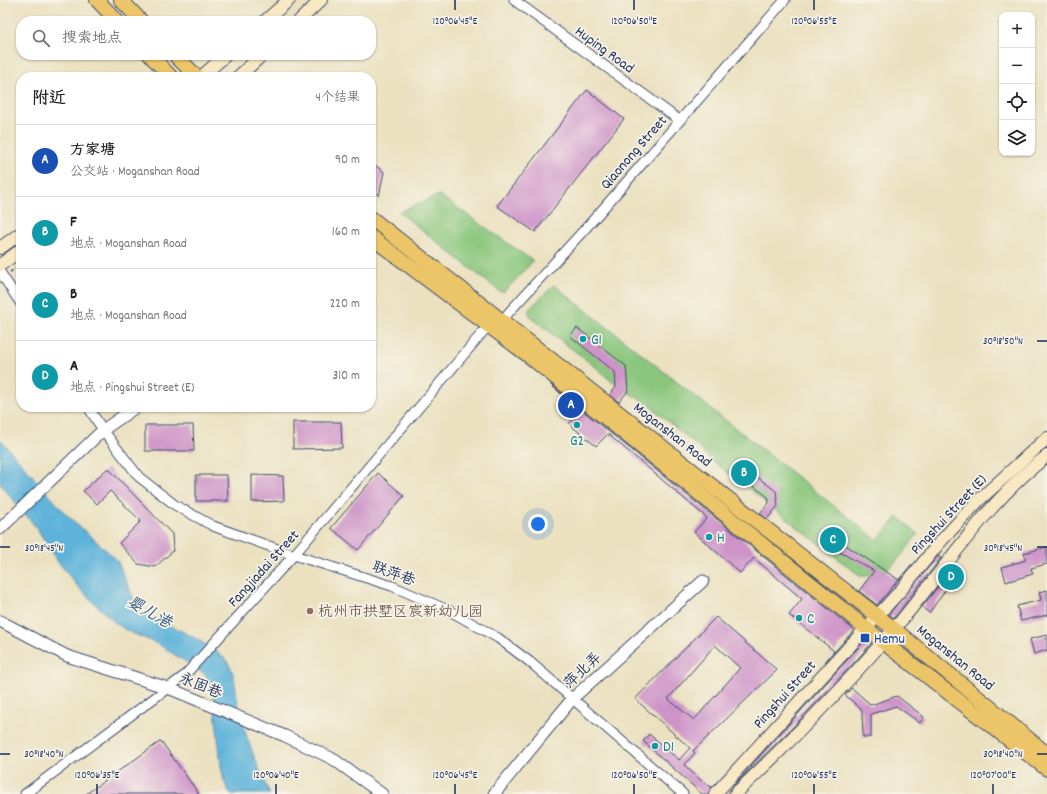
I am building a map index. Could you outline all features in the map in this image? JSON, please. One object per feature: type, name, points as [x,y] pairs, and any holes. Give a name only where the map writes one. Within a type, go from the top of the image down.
[{"type":"main road","points":[[97,0],[111,16]]},
{"type":"main road","points":[[121,0],[136,16]]},
{"type":"main road","points":[[271,16],[289,0]]},
{"type":"main road","points":[[304,16],[321,0]]},
{"type":"main road","points":[[155,60],[166,72]]},
{"type":"main road","points":[[180,60],[192,72]]},
{"type":"main road","points":[[207,72],[220,60]]},
{"type":"main road","points":[[243,72],[257,60]]},
{"type":"main road","name":"Moganshan Road","points":[[376,222],[894,629],[1047,754]]},
{"type":"main road","points":[[0,248],[16,237]]},
{"type":"main road","name":"Moganshan Road","points":[[378,248],[529,356],[883,642],[1047,769]]},
{"type":"main road","points":[[0,265],[16,254]]},
{"type":"main road","name":"Pingshui Street (E)","points":[[877,616],[901,590],[940,542],[979,500],[1047,438]]},
{"type":"main road","name":"Pingshui Street (E)","points":[[894,629],[973,530],[1007,492],[1047,456]]},
{"type":"main road","name":"Pingshui Street","points":[[715,794],[877,616]]},
{"type":"main road","points":[[736,794],[790,742],[894,629]]},
{"type":"street","name":"Huping Road","points":[[514,0],[679,120]]},
{"type":"street","name":"Qiaonong Street","points":[[501,320],[594,220],[679,120],[785,0]]},
{"type":"street","points":[[0,272],[16,296]]},
{"type":"street","name":"Fangjiadai Street","points":[[25,794],[184,676],[294,555],[488,326]]},
{"type":"street","name":"联萍巷","points":[[91,412],[139,477],[175,505],[213,526],[294,555],[392,586],[450,611],[498,638],[573,698],[683,794]]},
{"type":"street","points":[[0,529],[103,430],[129,412]]},
{"type":"street","name":"萍北弄","points":[[494,794],[573,698],[703,581]]},
{"type":"street","name":"永固巷","points":[[0,621],[67,656],[168,688],[285,736],[333,759],[382,794]]},
{"type":"green space","points":[[439,195],[533,261],[503,292],[499,291],[399,212]]},
{"type":"green space","points":[[554,285],[877,540],[898,517],[918,534],[894,564],[880,573],[860,576],[709,458],[650,406],[612,382],[597,368],[534,320],[529,314],[529,309]]},
{"type":"water","points":[[0,439],[65,513],[117,560],[139,611],[202,642],[224,658],[230,666],[234,676],[239,708],[248,741],[270,794],[230,794],[224,781],[221,766],[213,691],[206,675],[158,644],[127,631],[113,621],[79,588],[58,562],[36,527],[0,484]]},
{"type":"building","points":[[587,90],[624,119],[535,232],[497,206]]},
{"type":"building","points":[[376,166],[384,172],[379,196],[376,193]]},
{"type":"building","points":[[577,328],[626,366],[628,391],[619,402],[610,395],[616,387],[615,372],[570,336]]},
{"type":"building","points":[[550,384],[854,630],[825,662],[834,651],[789,615],[802,599],[754,558],[740,573],[694,532],[707,518],[608,434],[596,446],[569,424],[579,410]]},
{"type":"building","points":[[293,422],[341,422],[342,448],[293,449]]},
{"type":"building","points":[[145,425],[193,425],[194,451],[145,451]]},
{"type":"building","points":[[737,462],[776,491],[778,506],[767,519],[760,513],[769,503],[768,497],[732,470]]},
{"type":"building","points":[[108,468],[172,534],[173,551],[155,567],[138,564],[119,543],[141,521],[110,491],[97,504],[83,491]]},
{"type":"building","points":[[378,473],[404,496],[358,550],[331,528]]},
{"type":"building","points":[[196,475],[227,475],[228,501],[196,501]]},
{"type":"building","points":[[252,475],[283,476],[284,501],[252,502]]},
{"type":"building","points":[[827,529],[844,544],[899,580],[877,605],[859,591],[874,571],[838,551],[821,536]]},
{"type":"building","points":[[1047,547],[1047,564],[1031,568],[1033,574],[1006,582],[1002,567],[1026,560],[1024,553]]},
{"type":"building","points":[[938,556],[941,558],[894,618],[889,614]]},
{"type":"building","points":[[954,566],[960,570],[929,613],[922,607]]},
{"type":"building","points":[[1047,590],[1047,615],[1021,621],[1017,606],[1041,600],[1039,592]]},
{"type":"building","points":[[716,617],[777,670],[693,751],[695,753],[684,765],[704,783],[712,787],[708,794],[702,794],[643,741],[649,734],[679,760],[690,748],[635,699]],"holes":[[[715,645],[740,668],[694,720],[668,699]]]},
{"type":"building","points":[[1047,635],[1047,650],[1034,654],[1030,639]]},
{"type":"building","points":[[866,639],[871,644],[792,728],[732,787]]},
{"type":"building","points":[[852,688],[871,705],[897,696],[924,717],[920,723],[896,706],[871,714],[871,737],[863,737],[862,710],[845,695]]},
{"type":"building","points":[[161,741],[199,794],[86,794]]},
{"type":"place","name":"G1","points":[[583,339]]},
{"type":"place","name":"方家塘","points":[[571,405]]},
{"type":"place","name":"G2","points":[[577,425]]},
{"type":"place","name":"F","points":[[744,473]]},
{"type":"place","name":"H","points":[[709,537]]},
{"type":"place","name":"B","points":[[833,540]]},
{"type":"place","name":"A","points":[[951,577]]},
{"type":"place","name":"杭州市拱墅区宸新幼儿园","points":[[310,611]]},
{"type":"place","name":"C","points":[[799,618]]},
{"type":"place","name":"Hemu","points":[[865,638]]},
{"type":"place","name":"D1","points":[[655,746]]},
{"type":"water label","name":"婴儿港","points":[[150,611]]}]
